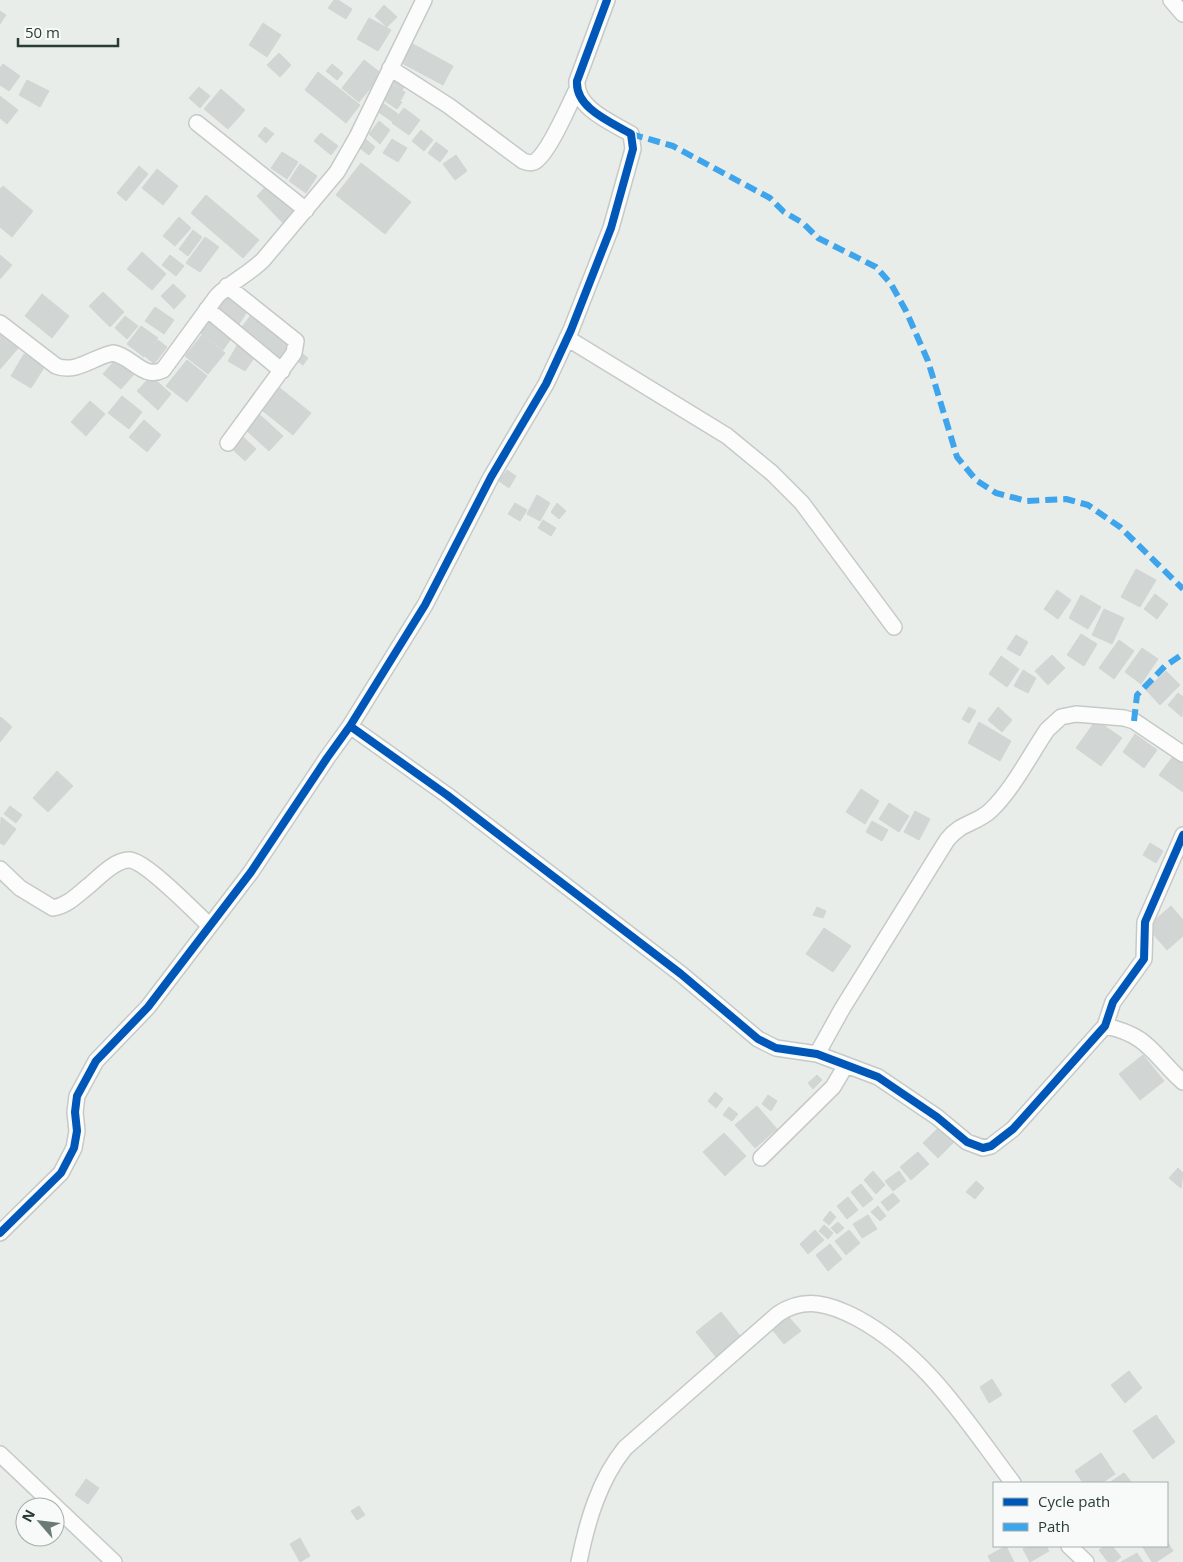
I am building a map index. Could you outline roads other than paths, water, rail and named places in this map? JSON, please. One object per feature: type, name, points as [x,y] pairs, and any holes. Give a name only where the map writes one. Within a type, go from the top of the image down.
[{"type":"street","points":[[0,323],[56,366],[64,369],[74,368],[113,353],[120,354],[146,372],[153,374],[163,370],[207,309],[227,286],[250,273],[337,172],[357,137],[424,0]]},
{"type":"street","points":[[390,68],[449,106],[523,162],[530,164],[537,161],[544,151],[577,90],[578,82],[607,0]]},
{"type":"street","points":[[1171,0],[1183,14]]},
{"type":"street","points":[[0,1233],[61,1173],[74,1148],[77,1131],[75,1112],[77,1096],[96,1062],[148,1006],[251,872],[350,726],[425,605],[491,477],[546,384],[567,338],[611,228],[633,149],[631,134],[582,103],[577,90]]},
{"type":"street","points":[[197,123],[306,210]]},
{"type":"street","points":[[227,286],[296,341],[294,353],[228,443]]},
{"type":"street","points":[[207,309],[250,347],[282,370]]},
{"type":"street","points":[[567,338],[727,436],[772,473],[802,503],[894,627]]},
{"type":"street","points":[[817,1054],[842,1008],[947,840],[959,827],[979,818],[992,809],[1047,730],[1061,717],[1076,714],[1124,718],[1134,721],[1183,754]]},
{"type":"street","points":[[350,726],[446,795],[665,962],[758,1039],[776,1048],[817,1054],[878,1077],[937,1117],[967,1142],[983,1148],[991,1146],[1014,1130],[1106,1026],[1113,1002],[1144,959],[1145,922],[1183,835]]},
{"type":"street","points":[[0,869],[20,888],[53,908],[66,906],[103,873],[123,861],[130,860],[147,869],[210,926]]},
{"type":"street","points":[[1106,1026],[1126,1030],[1145,1042],[1183,1082]]},
{"type":"street","points":[[760,1158],[833,1087],[846,1065]]},
{"type":"street","points":[[579,1562],[594,1507],[613,1464],[625,1448],[778,1314],[788,1307],[802,1303],[814,1302],[846,1312],[897,1343],[931,1376],[1012,1482]]},
{"type":"street","points":[[0,1454],[114,1562]]},
{"type":"street","points":[[1070,1547],[1086,1562]]}]
